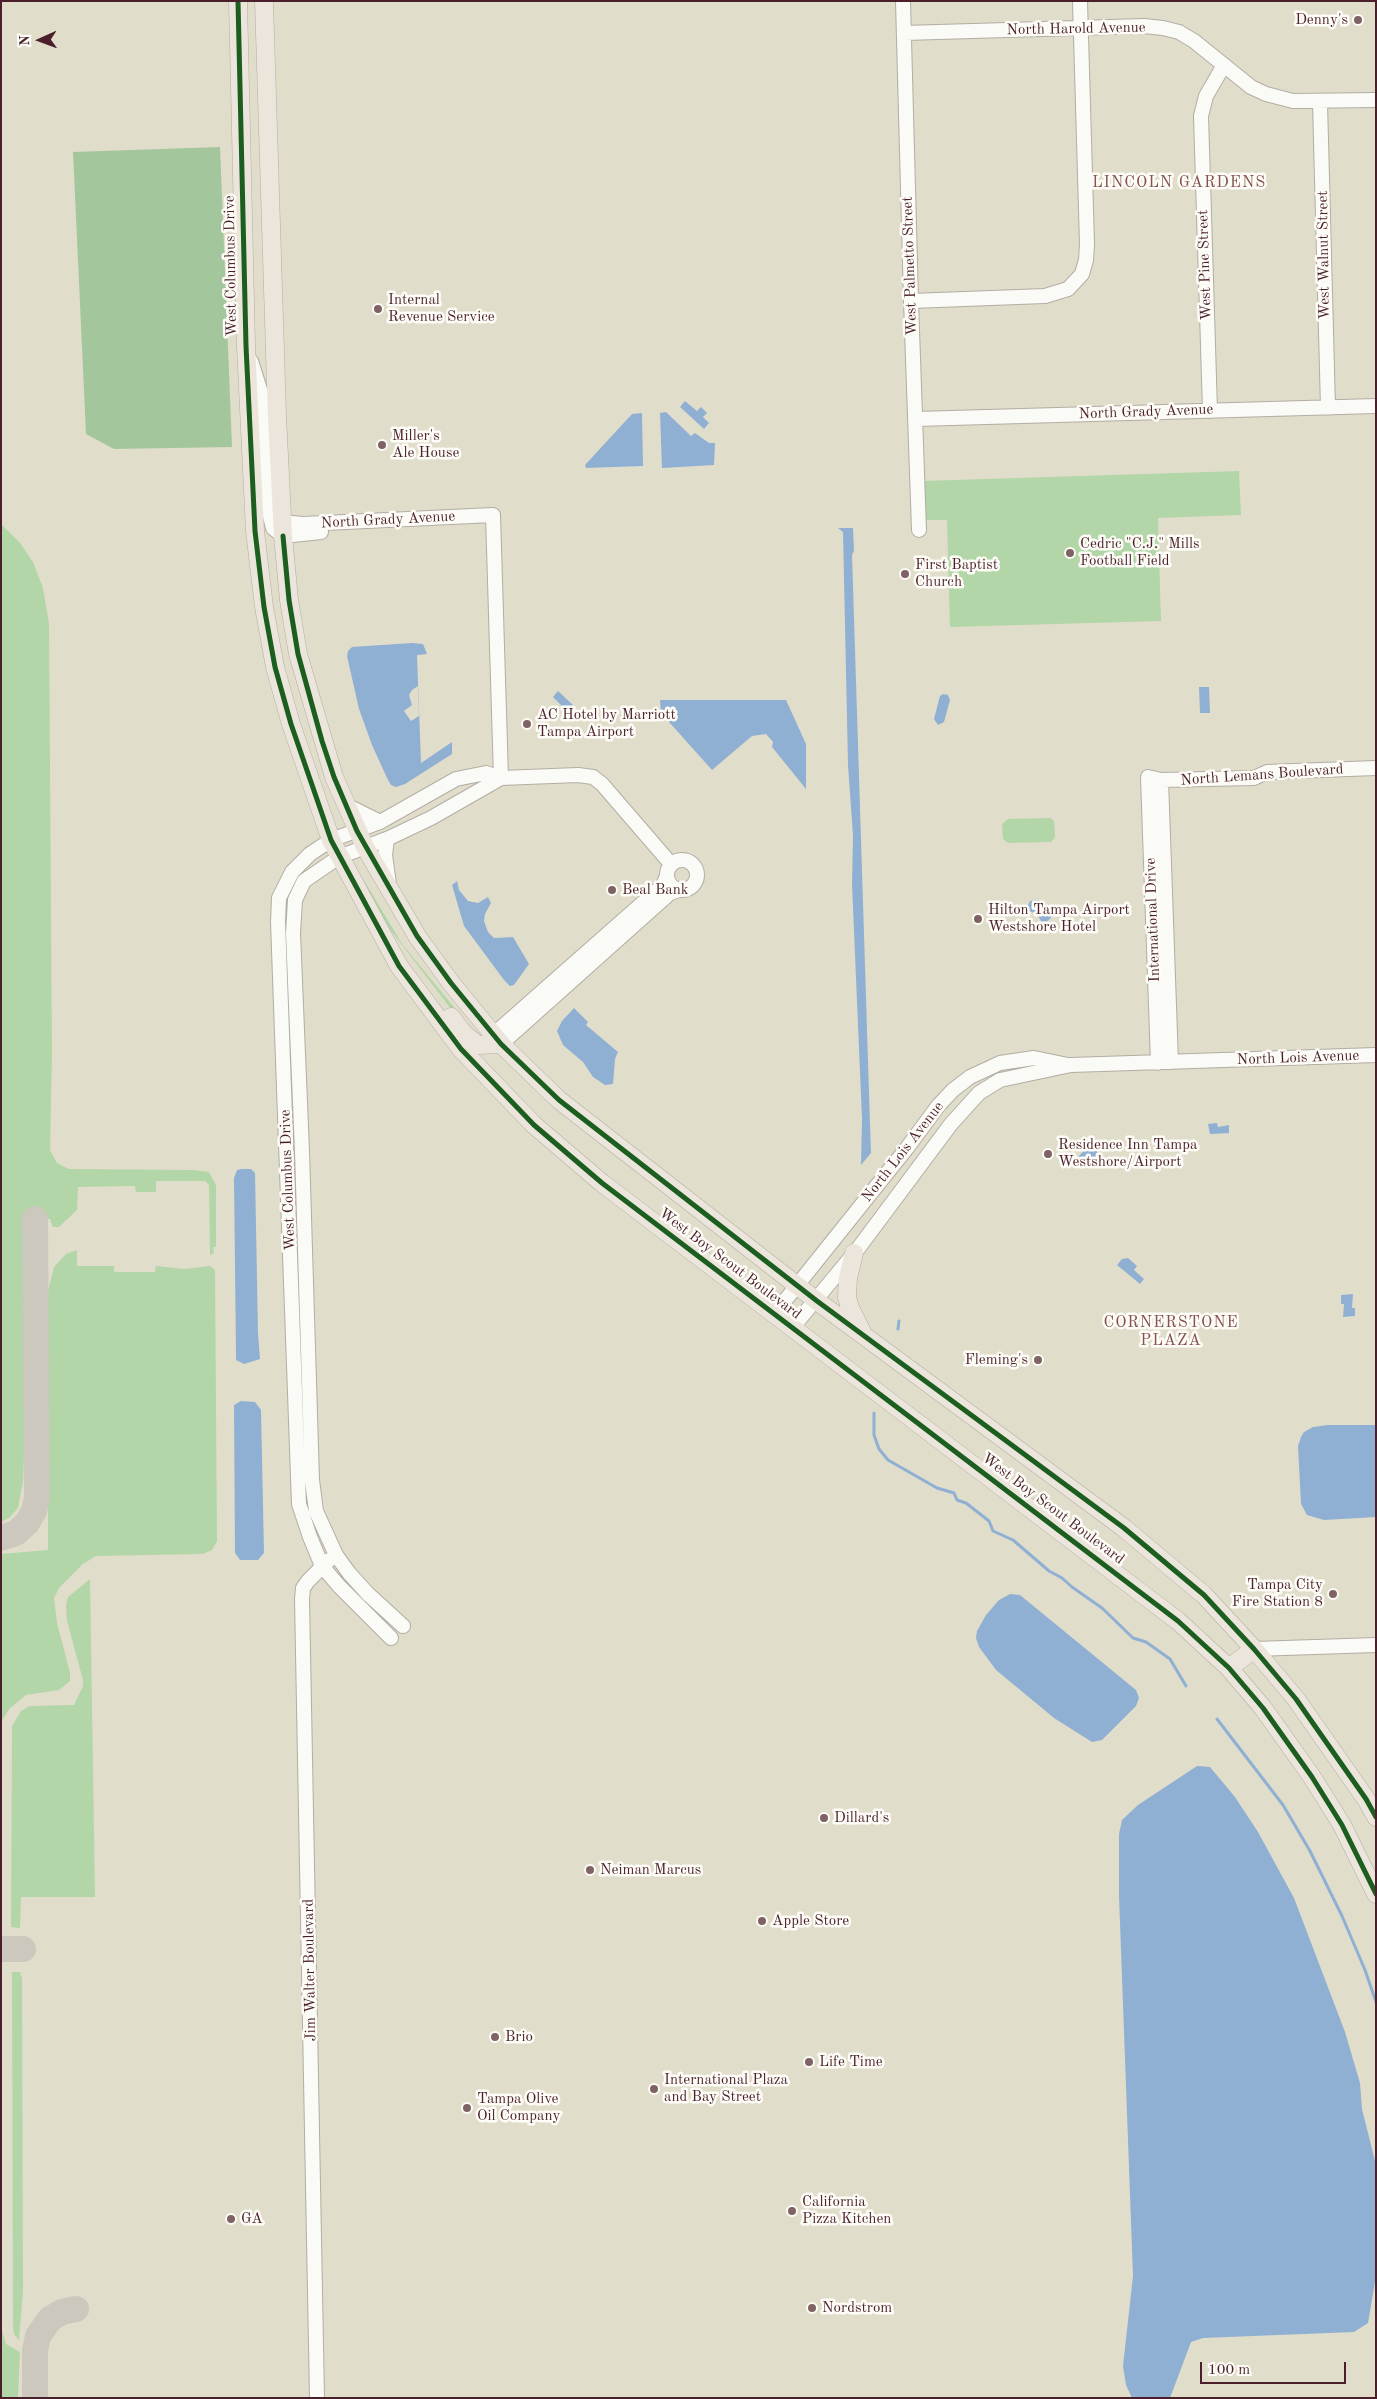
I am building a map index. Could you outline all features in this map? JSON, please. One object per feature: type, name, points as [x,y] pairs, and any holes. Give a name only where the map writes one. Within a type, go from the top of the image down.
[{"type":"main road","name":"West Columbus Drive","points":[[238,1],[246,346],[255,531]]},
{"type":"main road","points":[[264,1],[275,375],[282,529]]},
{"type":"main road","name":"West Boy Scout Boulevard","points":[[282,529],[289,600],[298,654],[322,740],[357,831],[417,936],[498,1039],[559,1100],[817,1301],[1124,1528],[1204,1595],[1254,1649],[1301,1706],[1366,1799],[1376,1817]]},
{"type":"main road","name":"West Boy Scout Boulevard","points":[[255,531],[264,607],[275,666],[304,766],[331,840],[338,857],[399,966],[461,1049],[534,1125],[602,1183],[1178,1621],[1229,1668],[1264,1708],[1312,1777],[1342,1825],[1376,1894]]},
{"type":"main road","points":[[383,938],[402,951],[464,1034],[478,1045],[498,1039]]},
{"type":"main road","points":[[854,1253],[848,1278],[847,1297],[850,1308],[865,1337]]},
{"type":"main road","points":[[1229,1668],[1254,1649]]},
{"type":"street","name":"West Palmetto Street","points":[[903,1],[919,530]]},
{"type":"street","points":[[911,301],[1045,296],[1068,289],[1082,274],[1086,260],[1087,244],[1080,1]]},
{"type":"street","name":"North Harold Avenue","points":[[904,33],[1144,26],[1179,32],[1194,40],[1251,87],[1266,94],[1293,101],[1376,100]]},
{"type":"street","name":"West Pine Street","points":[[1210,411],[1201,116],[1206,96],[1224,65]]},
{"type":"street","name":"West Walnut Street","points":[[1320,102],[1328,408]]},
{"type":"street","points":[[246,346],[262,396],[270,521],[272,528],[282,529]]},
{"type":"street","name":"North Grady Avenue","points":[[916,419],[1376,406]]},
{"type":"street","name":"North Grady Avenue","points":[[282,529],[378,526],[419,519],[493,514],[502,778]]},
{"type":"street","name":"North Lemans Boulevard","points":[[1154,779],[1254,778],[1267,772],[1376,768]]},
{"type":"street","name":"West Columbus Drive","points":[[391,1638],[339,1586],[322,1566],[299,1504],[278,922],[279,898],[292,872],[310,854],[331,840],[380,822],[456,779],[486,773],[502,778],[578,775],[593,777],[602,784],[669,870]]},
{"type":"street","name":"West Columbus Drive","points":[[403,1626],[368,1594],[336,1555],[316,1511],[312,1480],[293,933],[295,900],[304,881],[338,857],[387,839],[431,818],[502,778]]},
{"type":"street","name":"International Drive","points":[[1154,779],[1165,1062]]},
{"type":"street","points":[[346,805],[380,822]]},
{"type":"street","points":[[387,839],[385,855],[390,890]]},
{"type":"street","points":[[676,860],[692,862],[698,871],[694,886],[670,893],[598,957],[498,1039],[583,954],[663,885],[669,870],[676,860]]},
{"type":"street","points":[[669,870],[671,885],[679,890]]},
{"type":"street","points":[[583,954],[598,957]]},
{"type":"street","name":"North Lois Avenue","points":[[793,1327],[817,1301],[952,1124],[980,1093],[1000,1080],[1071,1065],[1376,1055]]},
{"type":"street","name":"North Lois Avenue","points":[[775,1313],[907,1148],[938,1106],[953,1090],[970,1077],[1000,1063],[1034,1058],[1071,1065]]},
{"type":"street","name":"Jim Walter Boulevard","points":[[317,2398],[302,1599],[303,1588],[322,1566],[336,1555]]},
{"type":"street","points":[[1254,1649],[1376,1645]]},
{"type":"green space","points":[[220,147],[232,447],[114,449],[86,434],[73,152]]},
{"type":"green space","points":[[1239,471],[1241,515],[1158,518],[1161,621],[950,627],[947,520],[925,520],[923,481]]},
{"type":"green space","points":[[1,524],[20,543],[33,562],[43,588],[49,624],[52,1054],[50,1150],[57,1163],[69,1169],[194,1170],[209,1172],[216,1185],[216,1247],[213,1247],[214,1253],[210,1255],[209,1185],[205,1181],[156,1181],[156,1192],[136,1192],[135,1186],[78,1187],[77,1210],[59,1227],[53,1227],[50,1219],[25,1219],[25,1431],[23,1481],[18,1508],[9,1518],[1,1522]]},
{"type":"green space","points":[[1050,818],[1054,821],[1055,837],[1051,842],[1008,843],[1003,839],[1002,824],[1008,819]]},
{"type":"green space","points":[[365,882],[402,944],[481,1040],[471,1035],[386,924]]},
{"type":"green space","points":[[77,1250],[77,1266],[114,1266],[114,1272],[155,1272],[156,1266],[185,1269],[210,1266],[215,1270],[217,1541],[212,1550],[203,1554],[96,1556],[83,1564],[59,1588],[54,1598],[57,1623],[70,1673],[70,1681],[59,1690],[26,1695],[10,1708],[1,1722],[1,1554],[48,1550],[48,1291],[54,1267],[66,1254]]},
{"type":"green space","points":[[90,1579],[95,1897],[21,1897],[20,1928],[11,1927],[12,1726],[21,1711],[30,1706],[74,1705],[83,1686],[83,1680],[67,1621],[66,1605],[68,1597]]},
{"type":"green space","points":[[1,1972],[2,2331],[6,2344],[20,2352],[18,2398],[1,2398]]},
{"type":"green space","points":[[12,1972],[20,1972],[22,1979],[23,2291],[19,2340],[14,2334],[13,2324]]},
{"type":"water","points":[[685,401],[697,411],[701,407],[707,413],[703,417],[709,423],[704,429],[680,407]]},
{"type":"water","points":[[666,412],[691,436],[695,433],[709,443],[715,443],[714,465],[662,468],[660,413]]},
{"type":"water","points":[[642,413],[643,466],[586,468],[585,465],[632,414]]},
{"type":"water","points":[[838,528],[853,528],[854,551],[852,555],[871,1153],[861,1165],[862,1119],[852,884],[853,836],[848,765],[843,532]]},
{"type":"water","points":[[423,644],[427,654],[417,655],[421,763],[452,742],[452,754],[405,784],[396,787],[391,785],[388,780],[372,745],[359,709],[347,656],[348,651],[352,647]]},
{"type":"water","points":[[1199,687],[1209,687],[1210,713],[1200,713]]},
{"type":"water","points":[[558,691],[574,706],[568,712],[553,697]]},
{"type":"water","points":[[943,694],[948,695],[950,700],[944,722],[938,725],[934,719],[940,696]]},
{"type":"water","points":[[660,700],[786,700],[806,744],[806,789],[772,747],[773,742],[766,734],[752,736],[712,770],[661,713]]},
{"type":"water","points":[[457,881],[459,890],[468,901],[478,903],[488,897],[491,903],[485,914],[484,921],[488,932],[494,938],[513,937],[529,964],[514,985],[510,986],[504,980],[464,926],[452,885]]},
{"type":"water","points":[[1039,900],[1048,906],[1051,912],[1051,918],[1046,922],[1041,921],[1037,914],[1029,911],[1027,908],[1030,901]]},
{"type":"water","points":[[574,1008],[588,1022],[586,1025],[618,1052],[615,1059],[613,1084],[605,1085],[593,1077],[583,1062],[563,1045],[557,1031],[562,1021]]},
{"type":"water","points":[[1217,1123],[1218,1127],[1229,1125],[1229,1133],[1210,1134],[1208,1124]]},
{"type":"water","points":[[1088,1146],[1096,1148],[1098,1155],[1083,1162],[1079,1156]]},
{"type":"water","points":[[251,1169],[255,1173],[260,1359],[244,1364],[236,1360],[234,1178],[237,1170]]},
{"type":"water","points":[[1128,1258],[1137,1266],[1134,1270],[1144,1279],[1140,1284],[1117,1265],[1122,1259]]},
{"type":"water","points":[[1353,1294],[1352,1308],[1355,1308],[1355,1316],[1343,1317],[1344,1304],[1341,1304],[1341,1295]]},
{"type":"water","points":[[241,1401],[255,1402],[261,1410],[264,1553],[258,1560],[240,1560],[235,1553],[234,1405]]},
{"type":"water","points":[[1328,1425],[1376,1425],[1376,1517],[1324,1520],[1307,1515],[1301,1504],[1298,1446],[1301,1437],[1304,1432],[1313,1427]]},
{"type":"water","points":[[1010,1594],[1020,1595],[1136,1690],[1139,1698],[1136,1706],[1102,1740],[1092,1742],[1054,1718],[996,1670],[979,1647],[976,1638],[977,1631],[986,1615],[999,1600]]},
{"type":"water","points":[[1197,1766],[1210,1767],[1235,1797],[1258,1832],[1294,1898],[1345,2032],[1360,2083],[1362,2109],[1375,2161],[1376,2276],[1368,2323],[1354,2332],[1203,2338],[1191,2342],[1170,2398],[1132,2398],[1126,2385],[1123,2366],[1133,2276],[1119,1896],[1119,1834],[1122,1820],[1138,1805]]},
{"type":"pier","points":[[418,686],[419,716],[411,721],[404,711],[412,705],[409,695]]},
{"type":"waterway","points":[[898,1329],[899,1321]]},
{"type":"waterway","points":[[874,1413],[874,1435],[879,1449],[888,1460],[937,1488],[954,1493],[957,1500],[966,1503],[989,1521],[993,1531],[1013,1540],[1049,1571],[1062,1578],[1102,1608],[1133,1638],[1146,1642],[1170,1659],[1186,1686]]},
{"type":"waterway","points":[[1217,1719],[1283,1805],[1310,1851],[1342,1916],[1365,1970],[1376,2002]]},
{"type":"taxiway","points":[[1,1538],[16,1533],[27,1523],[34,1511],[37,1498],[35,1219]]},
{"type":"taxiway","points":[[1,1949],[23,1949]]},
{"type":"taxiway","points":[[35,2398],[35,2351],[38,2336],[50,2319],[62,2312],[76,2309]]},
{"type":"cycle path","points":[[238,1],[246,346],[255,531],[264,607],[275,667],[291,724],[331,840],[399,966],[461,1049],[534,1125],[602,1183],[1178,1621],[1229,1668],[1263,1708],[1312,1777],[1342,1825],[1376,1894]]},
{"type":"cycle path","points":[[283,536],[289,600],[298,654],[322,741],[334,777],[357,831],[417,936],[451,983],[501,1044],[559,1100],[817,1301],[1124,1528],[1204,1595],[1254,1649],[1296,1699],[1366,1799],[1376,1817]]},
{"type":"place","name":"Denny's","points":[[1358,20]]},
{"type":"place","name":"Internal Revenue Service","points":[[378,309]]},
{"type":"place","name":"Miller's Ale House","points":[[382,445]]},
{"type":"place","name":"Cedric \"C.J.\" Mills Football Field","points":[[1070,553]]},
{"type":"place","name":"First Baptist Church","points":[[905,574]]},
{"type":"place","name":"AC Hotel by Marriott Tampa Airport","points":[[527,724]]},
{"type":"place","name":"Beal Bank","points":[[612,890]]},
{"type":"place","name":"Hilton Tampa Airport Westshore Hotel","points":[[978,919]]},
{"type":"place","name":"Residence Inn Tampa Westshore/Airport","points":[[1048,1154]]},
{"type":"place","name":"Fleming's","points":[[1038,1360]]},
{"type":"place","name":"Tampa City Fire Station 8","points":[[1333,1594]]},
{"type":"place","name":"Dillard's","points":[[824,1818]]},
{"type":"place","name":"Neiman Marcus","points":[[590,1870]]},
{"type":"place","name":"Apple Store","points":[[762,1921]]},
{"type":"place","name":"Brio","points":[[495,2037]]},
{"type":"place","name":"Life Time","points":[[809,2062]]},
{"type":"place","name":"International Plaza and Bay Street","points":[[654,2089]]},
{"type":"place","name":"Tampa Olive Oil Company","points":[[467,2108]]},
{"type":"place","name":"California Pizza Kitchen","points":[[792,2211]]},
{"type":"place","name":"GA","points":[[231,2219]]},
{"type":"place","name":"Nordstrom","points":[[812,2308]]},
{"type":"district","name":"LINCOLN GARDENS","points":[[1179,183]]},
{"type":"district","name":"CORNERSTONE PLAZA","points":[[1171,1332]]}]
